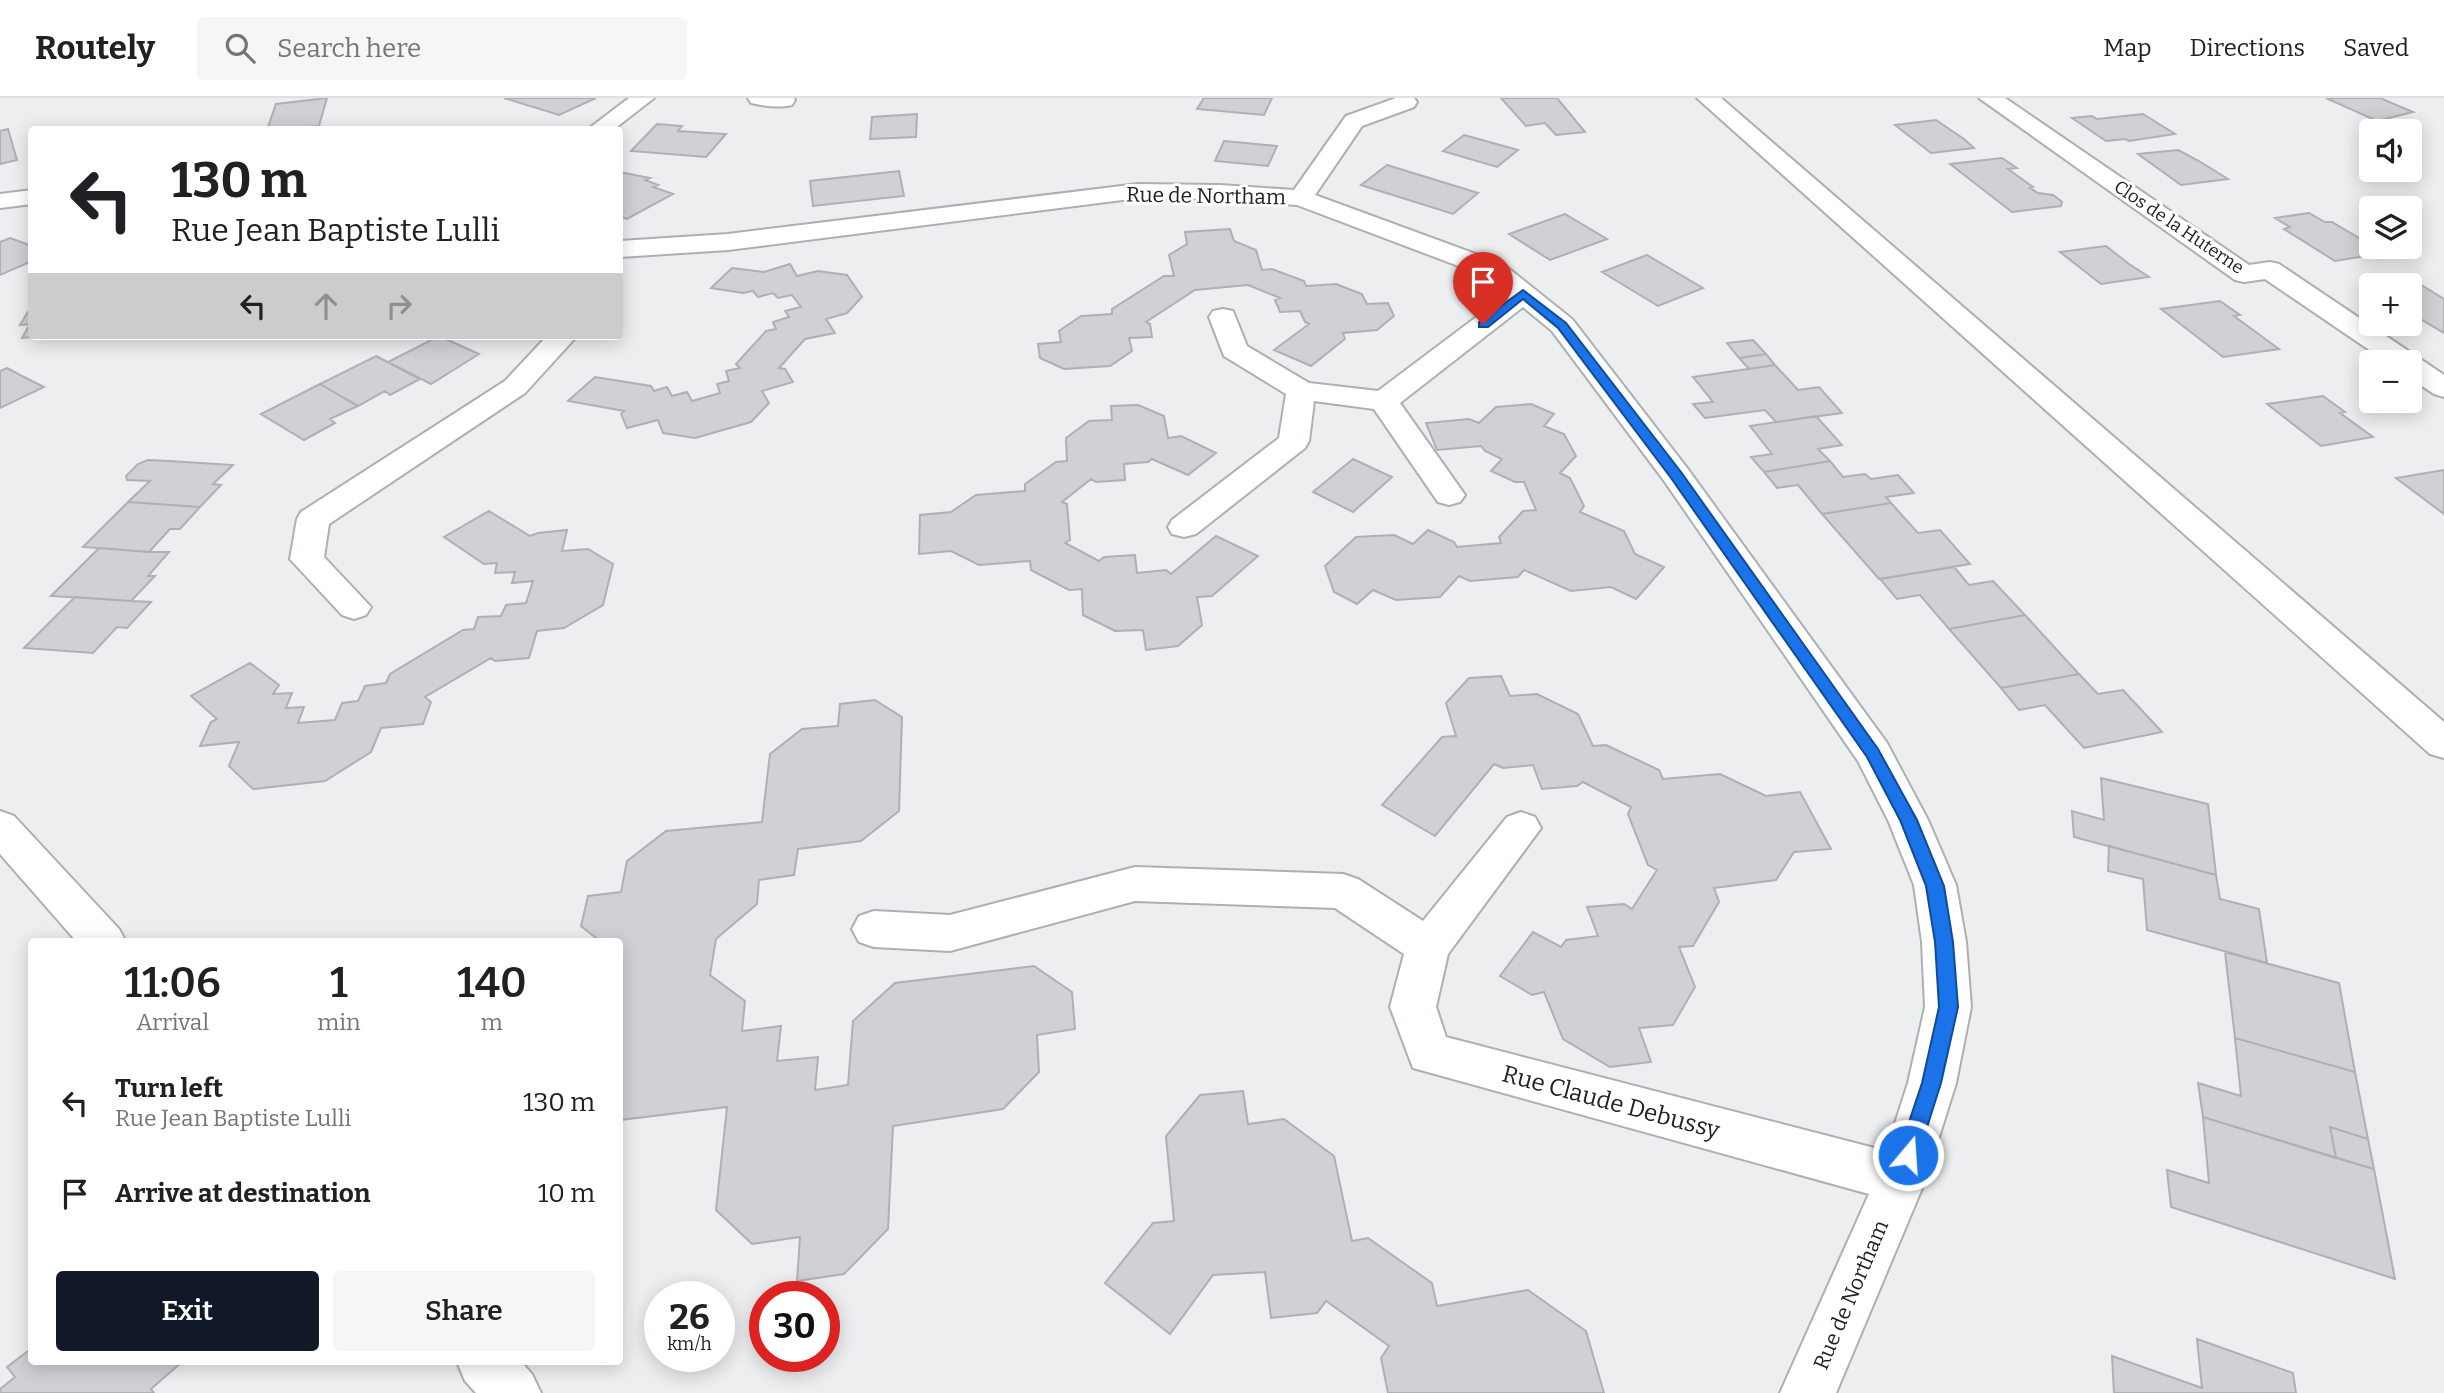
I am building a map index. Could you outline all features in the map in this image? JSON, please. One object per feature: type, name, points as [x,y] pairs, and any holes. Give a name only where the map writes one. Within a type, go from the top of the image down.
[{"type":"street","points":[[604,126],[643,98]]},
{"type":"street","points":[[759,98],[784,100]]},
{"type":"street","points":[[1708,98],[2444,744]]},
{"type":"street","name":"Clos de la Huterne","points":[[1990,98],[2244,274],[2270,270],[2387,350]]},
{"type":"street","points":[[1301,198],[1354,121],[1405,102]]},
{"type":"street","name":"Rue de Northam","points":[[623,249],[728,242],[1138,191],[1220,192],[1301,198],[1494,270],[1562,325],[1676,475],[1873,753],[1908,820],[1935,886],[1944,942],[1948,1007],[1932,1083],[1900,1179],[1808,1393]]},
{"type":"street","points":[[0,201],[28,198]]},
{"type":"street","points":[[1223,317],[1234,350],[1301,391],[1384,401],[1523,293]]},
{"type":"street","points":[[354,607],[307,559],[313,519],[515,387],[559,340]]},
{"type":"street","name":"Clos de la Huterne","points":[[2422,373],[2444,388]]},
{"type":"street","points":[[1184,527],[1294,441],[1301,391]]},
{"type":"street","points":[[1384,401],[1450,495]]},
{"type":"street","points":[[0,827],[100,938]]},
{"type":"street","name":"Rue Claude Debussy","points":[[1521,828],[1428,947],[1413,1007],[1429,1053],[1900,1179]]},
{"type":"street","points":[[874,929],[950,933],[1135,884],[1343,891],[1428,947]]},
{"type":"street","points":[[487,1365],[513,1393]]},
{"type":"building","points":[[327,98],[319,126],[268,126],[276,104]]},
{"type":"building","points":[[504,98],[596,98],[559,115]]},
{"type":"building","points":[[1204,98],[1272,98],[1264,115],[1197,109]]},
{"type":"building","points":[[1501,98],[1557,98],[1585,132],[1556,135],[1545,123],[1526,126]]},
{"type":"building","points":[[2326,98],[2380,98],[2413,112],[2385,119],[2373,119]]},
{"type":"building","points":[[917,114],[916,137],[870,139],[872,117]]},
{"type":"building","points":[[2143,114],[2175,134],[2129,141],[2106,141],[2072,118],[2092,116],[2097,119]]},
{"type":"building","points":[[1936,120],[1974,148],[1931,153],[1895,125]]},
{"type":"building","points":[[657,124],[682,126],[678,131],[726,134],[706,157],[631,151]]},
{"type":"building","points":[[8,129],[17,160],[0,164],[0,131]]},
{"type":"building","points":[[1464,135],[1518,150],[1497,167],[1443,151]]},
{"type":"building","points":[[1224,141],[1277,146],[1268,166],[1215,161]]},
{"type":"building","points":[[2178,150],[2228,179],[2181,185],[2138,154]]},
{"type":"building","points":[[2002,158],[2017,168],[2008,169],[2033,187],[2030,188],[2038,193],[2053,195],[2062,202],[2061,206],[2012,212],[1950,164]]},
{"type":"building","points":[[1387,165],[1478,193],[1453,214],[1361,185]]},
{"type":"building","points":[[899,171],[904,196],[813,206],[810,181]]},
{"type":"building","points":[[623,173],[650,178],[645,180],[658,185],[653,187],[673,194],[627,219],[623,218]]},
{"type":"building","points":[[2309,213],[2325,222],[2332,222],[2359,238],[2359,257],[2335,261],[2284,229],[2290,227],[2275,218]]},
{"type":"building","points":[[1565,214],[1607,239],[1550,260],[1509,234]]},
{"type":"building","points":[[1230,229],[1234,241],[1256,250],[1262,270],[1272,269],[1304,281],[1306,286],[1336,284],[1362,294],[1367,304],[1388,303],[1394,316],[1377,330],[1343,333],[1345,339],[1311,366],[1274,350],[1309,324],[1305,322],[1300,311],[1280,312],[1275,300],[1280,298],[1248,285],[1195,290],[1146,322],[1150,324],[1152,337],[1129,338],[1132,351],[1110,366],[1064,369],[1040,358],[1038,344],[1061,342],[1059,331],[1081,316],[1112,314],[1112,309],[1164,276],[1174,276],[1169,255],[1187,244],[1185,232]]},
{"type":"building","points":[[10,238],[28,245],[28,263],[0,275],[0,242]]},
{"type":"building","points":[[2106,246],[2149,277],[2101,284],[2060,252]]},
{"type":"building","points":[[1647,255],[1703,288],[1658,306],[1602,272]]},
{"type":"building","points":[[790,264],[797,276],[818,271],[847,275],[862,297],[847,313],[826,319],[835,333],[805,339],[779,368],[785,369],[793,382],[762,391],[769,403],[751,422],[695,438],[663,433],[658,420],[627,428],[621,414],[624,411],[568,401],[595,377],[651,386],[654,391],[667,387],[672,396],[687,392],[692,401],[720,393],[717,384],[729,381],[726,371],[740,368],[736,364],[766,331],[776,329],[773,322],[789,317],[785,311],[801,307],[792,295],[778,298],[773,293],[758,297],[753,291],[743,293],[711,288],[732,268],[764,272]]},
{"type":"building","points":[[2422,286],[2444,299],[2444,333],[2422,320]]},
{"type":"building","points":[[2220,301],[2240,315],[2234,316],[2279,349],[2223,357],[2161,309]]},
{"type":"building","points":[[28,312],[28,324],[20,325]]},
{"type":"building","points":[[431,340],[448,340],[479,354],[431,384],[388,362]]},
{"type":"building","points":[[1753,340],[1766,354],[1739,358],[1727,343]]},
{"type":"building","points":[[1766,354],[1775,365],[1749,369],[1739,358]]},
{"type":"building","points":[[376,356],[420,379],[390,395],[385,391],[358,406],[320,384]]},
{"type":"building","points":[[1775,365],[1798,390],[1819,387],[1842,413],[1776,422],[1765,410],[1705,418],[1693,404],[1713,402],[1693,377]]},
{"type":"building","points":[[7,368],[44,387],[0,408],[0,371]]},
{"type":"building","points":[[320,384],[358,406],[330,419],[335,423],[304,440],[261,414]]},
{"type":"building","points":[[2323,396],[2345,412],[2340,413],[2373,437],[2321,446],[2267,404]]},
{"type":"building","points":[[1531,404],[1554,414],[1544,426],[1564,434],[1576,456],[1560,473],[1570,478],[1584,506],[1580,512],[1624,531],[1635,554],[1664,567],[1636,599],[1611,587],[1571,591],[1524,570],[1518,577],[1470,581],[1459,576],[1440,597],[1396,600],[1373,590],[1357,604],[1334,592],[1325,566],[1356,537],[1394,535],[1413,544],[1428,530],[1454,542],[1457,547],[1501,543],[1499,537],[1523,511],[1536,510],[1524,482],[1515,482],[1491,471],[1502,459],[1485,451],[1481,446],[1437,450],[1426,423],[1469,419],[1479,423],[1496,407]]},
{"type":"building","points":[[1138,405],[1164,416],[1168,438],[1181,436],[1216,453],[1188,475],[1152,459],[1148,462],[1124,464],[1125,480],[1096,482],[1091,479],[1062,502],[1067,504],[1070,540],[1065,543],[1099,561],[1104,557],[1135,555],[1137,573],[1166,570],[1171,574],[1216,536],[1258,556],[1212,596],[1197,597],[1202,625],[1178,646],[1146,650],[1143,630],[1115,631],[1083,615],[1082,589],[1069,590],[1031,570],[1030,561],[979,565],[951,551],[919,554],[920,515],[951,512],[976,495],[1025,491],[1025,484],[1056,462],[1067,461],[1066,438],[1089,421],[1112,420],[1111,406]]},
{"type":"building","points":[[1816,416],[1842,445],[1818,449],[1830,461],[1764,472],[1751,457],[1772,454],[1750,426]]},
{"type":"building","points":[[1353,459],[1392,477],[1353,512],[1313,492]]},
{"type":"building","points":[[148,460],[233,465],[213,484],[221,485],[200,507],[128,502],[150,481],[127,480],[126,476],[138,464]]},
{"type":"building","points":[[1830,461],[1843,477],[1865,474],[1871,479],[1898,475],[1914,493],[1886,497],[1891,503],[1822,514],[1798,485],[1777,488],[1764,472]]},
{"type":"building","points":[[2444,470],[2444,514],[2396,478]]},
{"type":"building","points":[[128,502],[200,507],[180,529],[170,529],[149,552],[83,547]]},
{"type":"building","points":[[1891,503],[1918,533],[1940,530],[1970,564],[1879,579],[1822,514]]},
{"type":"building","points":[[489,511],[530,536],[567,530],[562,551],[588,549],[613,564],[603,605],[564,628],[537,631],[529,658],[495,661],[491,658],[425,697],[431,702],[423,724],[381,728],[371,752],[325,781],[253,789],[229,766],[239,742],[200,746],[211,722],[217,719],[191,696],[250,663],[279,685],[273,694],[292,693],[286,708],[304,707],[298,723],[335,720],[342,703],[358,701],[365,686],[386,683],[390,674],[463,630],[474,629],[478,617],[501,616],[506,605],[526,603],[533,581],[512,583],[515,572],[495,573],[497,563],[484,564],[444,537]]},
{"type":"building","points":[[99,548],[169,552],[148,576],[155,576],[131,601],[51,596]]},
{"type":"building","points":[[1954,567],[1969,585],[1993,581],[2025,615],[1949,629],[1920,595],[1897,599],[1880,579]]},
{"type":"building","points":[[75,597],[151,602],[127,628],[117,627],[93,653],[24,648]]},
{"type":"building","points":[[2025,615],[2079,674],[2001,688],[1949,629]]},
{"type":"building","points":[[2079,674],[2098,694],[2123,690],[2162,732],[2084,748],[2045,705],[2019,710],[2001,688]]},
{"type":"building","points":[[1501,676],[1510,696],[1537,694],[1578,714],[1593,746],[1606,745],[1659,770],[1663,779],[1720,774],[1766,796],[1800,792],[1831,849],[1794,852],[1776,880],[1714,888],[1719,902],[1693,946],[1679,947],[1695,987],[1673,1025],[1639,1028],[1651,1062],[1610,1067],[1563,1039],[1544,992],[1532,995],[1500,976],[1533,932],[1561,947],[1566,940],[1598,936],[1587,907],[1624,904],[1632,909],[1657,870],[1648,865],[1628,814],[1631,807],[1583,782],[1577,786],[1542,789],[1533,765],[1503,768],[1494,764],[1435,836],[1382,805],[1442,737],[1456,736],[1446,703],[1469,678]]},
{"type":"building","points":[[875,700],[902,717],[899,811],[861,841],[798,849],[794,875],[759,880],[757,904],[716,939],[710,975],[745,1001],[742,1031],[781,1026],[777,1061],[818,1057],[815,1090],[848,1085],[853,1021],[895,983],[1034,966],[1072,992],[1075,1029],[1037,1035],[1039,1072],[1003,1109],[893,1126],[888,1229],[844,1274],[797,1281],[800,1237],[752,1244],[716,1210],[727,1107],[623,1120],[623,938],[596,938],[581,926],[588,896],[621,892],[627,861],[666,831],[762,822],[770,754],[802,729],[838,726],[840,704]]},
{"type":"building","points":[[2101,778],[2208,804],[2216,875],[2074,837],[2072,811],[2104,820]]},
{"type":"building","points":[[2109,846],[2216,875],[2220,899],[2259,909],[2267,963],[2147,930],[2143,879],[2108,871]]},
{"type":"building","points":[[2225,952],[2339,983],[2355,1072],[2235,1038]]},
{"type":"building","points":[[2235,1038],[2355,1072],[2368,1139],[2330,1127],[2336,1158],[2203,1117],[2198,1083],[2241,1096]]},
{"type":"building","points":[[1243,1091],[1248,1124],[1284,1119],[1334,1156],[1352,1241],[1368,1238],[1432,1283],[1437,1306],[1528,1290],[1586,1331],[1604,1393],[1388,1393],[1381,1358],[1389,1346],[1326,1301],[1317,1313],[1271,1318],[1265,1272],[1213,1275],[1170,1334],[1105,1283],[1153,1223],[1174,1221],[1166,1136],[1200,1095]]},
{"type":"building","points":[[2203,1117],[2374,1169],[2395,1279],[2171,1207],[2167,1170],[2209,1183]]},
{"type":"building","points":[[2330,1127],[2368,1139],[2374,1169],[2336,1158]]},
{"type":"building","points":[[2197,1339],[2293,1373],[2296,1393],[2114,1393],[2112,1356],[2202,1388]]},
{"type":"building","points":[[28,1351],[28,1365],[179,1365],[151,1389],[154,1393],[0,1393],[0,1389],[15,1377],[7,1367]]},
{"type":"route","points":[[1483,324],[1523,293],[1562,325],[1676,475],[1873,753],[1908,820],[1935,886],[1944,942],[1948,1007],[1932,1083],[1908,1155]]}]
